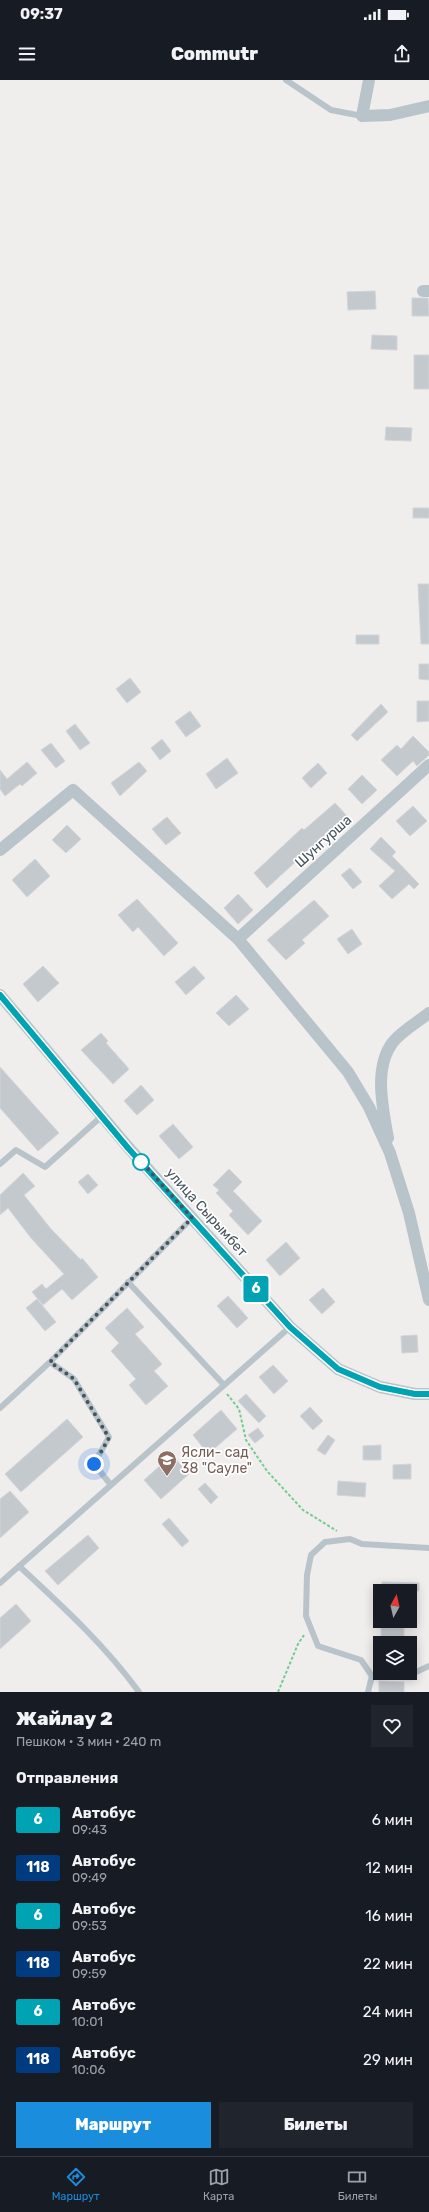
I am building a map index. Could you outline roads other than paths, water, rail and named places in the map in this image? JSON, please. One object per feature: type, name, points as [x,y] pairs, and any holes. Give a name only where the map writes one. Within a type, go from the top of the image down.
[{"type":"street","points":[[369,80],[362,116],[390,115],[429,106]]},
{"type":"street","name":"Шунгурша","points":[[238,939],[429,765]]},
{"type":"street","points":[[0,850],[73,790],[238,939],[348,1072],[369,1107],[390,1153],[409,1213],[429,1300]]},
{"type":"street","name":"улица Сырымбет","points":[[0,996],[102,1116],[290,1327],[338,1369],[380,1387],[415,1394],[429,1394]]},
{"type":"street","points":[[390,1153],[382,1100],[386,1054],[394,1041],[429,1013]]},
{"type":"lane","points":[[286,80],[331,110],[362,116]]},
{"type":"lane","points":[[0,1164],[16,1150],[45,1167],[102,1116]]},
{"type":"lane","points":[[0,1408],[50,1362],[192,1218]]},
{"type":"lane","points":[[128,1282],[223,1387]]},
{"type":"lane","points":[[0,1583],[290,1327]]},
{"type":"lane","points":[[50,1362],[74,1379],[109,1438],[94,1464],[111,1485]]},
{"type":"lane","points":[[368,1692],[372,1676],[361,1660],[318,1646],[310,1628],[306,1616],[306,1609],[307,1575],[311,1555],[325,1542],[350,1539],[362,1544],[429,1548]]},
{"type":"lane","points":[[19,1566],[91,1634],[118,1662],[139,1692]]},
{"type":"lane","points":[[372,1676],[414,1673],[429,1666]]},
{"type":"place","name":"Ясли- сад 38 \"Сауле\"","points":[[167,1477]]}]
